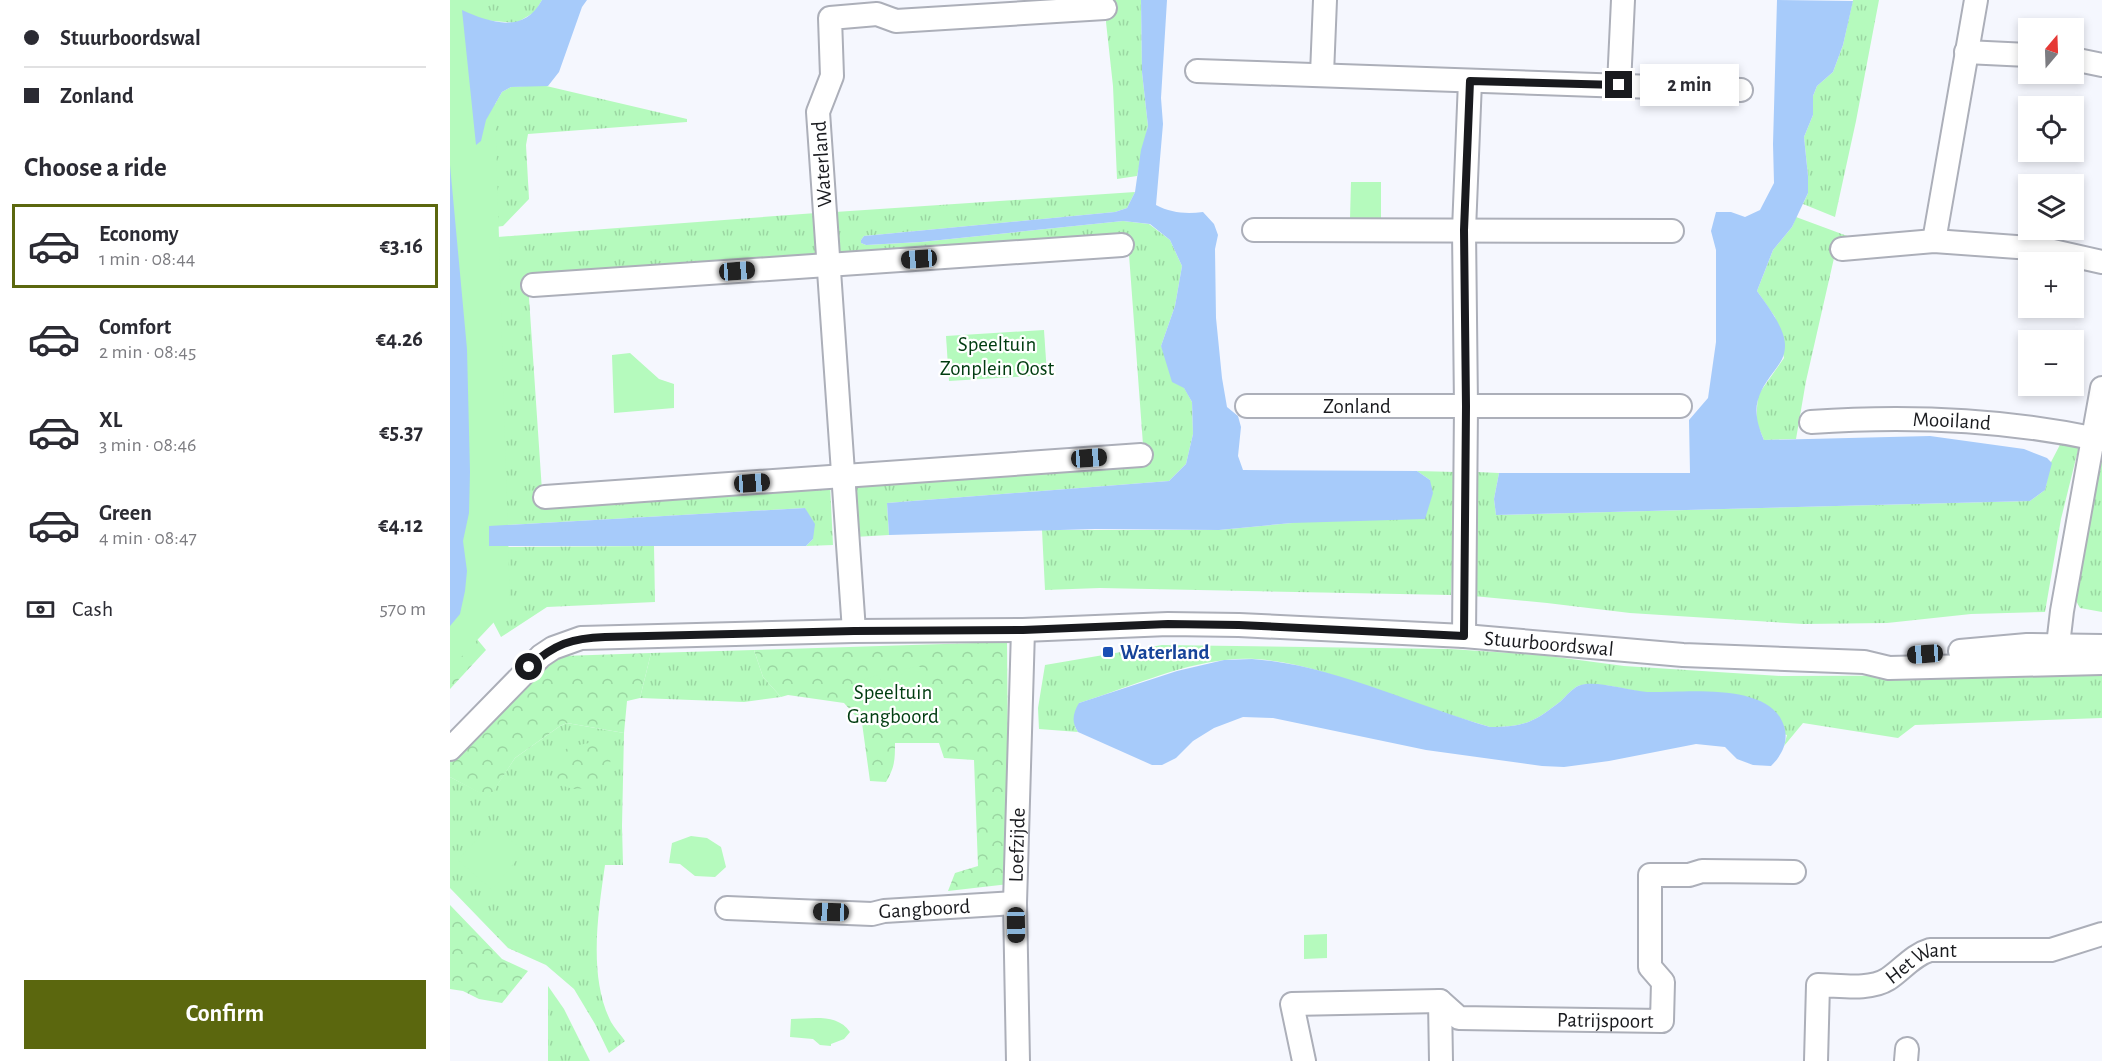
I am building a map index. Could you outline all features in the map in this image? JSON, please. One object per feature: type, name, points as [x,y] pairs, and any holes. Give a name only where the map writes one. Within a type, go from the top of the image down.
[{"type":"street","points":[[1322,75],[1325,0]]},
{"type":"street","points":[[1619,85],[1623,0]]},
{"type":"street","points":[[1934,241],[1976,0]]},
{"type":"street","name":"Waterland","points":[[854,631],[818,111],[832,76],[830,18],[877,14],[896,21],[1105,8]]},
{"type":"street","points":[[1966,52],[2018,55]]},
{"type":"street","points":[[2084,61],[2102,65]]},
{"type":"street","points":[[1197,71],[1741,90]]},
{"type":"street","points":[[1464,636],[1466,406],[1464,230],[1470,81]]},
{"type":"street","points":[[1254,230],[1671,231]]},
{"type":"street","points":[[1842,249],[1934,241],[2044,249],[2102,262]]},
{"type":"street","points":[[533,285],[1122,244]]},
{"type":"street","points":[[2102,387],[2097,439],[2058,654],[2102,646]]},
{"type":"street","name":"Zonland","points":[[1247,406],[1680,406]]},
{"type":"street","name":"Mooiland","points":[[1811,422],[1946,419],[2044,429],[2097,439]]},
{"type":"street","points":[[545,497],[1141,455]]},
{"type":"street","name":"Stuurboordswal","points":[[450,749],[529,667],[553,648],[581,638],[854,631],[1023,630],[1168,624],[1239,625],[1464,636],[1683,656],[1864,662],[1884,656],[2058,654],[2102,663]]},
{"type":"street","name":"Loefzijde","points":[[1018,1061],[1016,903],[1023,630]]},
{"type":"street","name":"Patrijspoort","points":[[1440,1001],[1459,1018],[1662,1021],[1663,982],[1650,967],[1650,875],[1689,875],[1702,871],[1794,872]]},
{"type":"street","name":"Gangboord","points":[[727,908],[872,914],[884,911],[1016,903]]},
{"type":"street","name":"Het Want","points":[[1816,1061],[1818,985],[1878,983],[1887,980],[1920,953],[1930,950],[2050,950],[2102,934]]},
{"type":"street","points":[[1304,1061],[1292,1004],[1440,1001],[1441,1061]]},
{"type":"green space","points":[[450,0],[482,0],[495,105],[510,605],[450,669]]},
{"type":"green space","points":[[461,0],[542,0],[535,12],[516,23],[483,20]]},
{"type":"green space","points":[[1108,0],[1141,0],[1142,72],[1148,126],[1137,176],[1117,179],[1113,86],[1106,22]]},
{"type":"green space","points":[[1853,0],[1879,0],[1835,217],[1803,204],[1808,193],[1804,137],[1813,115],[1813,96],[1817,86],[1833,72],[1843,45]]},
{"type":"green space","points":[[542,85],[687,119],[687,122],[528,134],[526,145],[529,199],[503,226],[480,229],[486,120],[502,92],[511,87]]},
{"type":"green space","points":[[1351,182],[1381,182],[1381,220],[1350,219]]},
{"type":"green space","points":[[1135,192],[1127,208],[1115,212],[864,236],[861,243],[866,245],[921,242],[1123,221],[1149,224],[1170,240],[1182,266],[1175,306],[1161,346],[1192,402],[1193,434],[1186,464],[1169,481],[887,503],[889,535],[854,537],[852,482],[1144,458],[1128,241],[838,254],[835,212]]},
{"type":"green space","points":[[816,213],[818,255],[530,274],[528,283],[542,491],[830,484],[833,545],[806,546],[813,539],[805,508],[489,526],[485,238]]},
{"type":"green space","points":[[1796,217],[1850,237],[1833,240],[1834,258],[1806,381],[1796,439],[1764,440],[1756,421],[1758,395],[1784,358],[1775,317],[1757,291],[1773,250],[1792,227]]},
{"type":"green space","name":"Speeltuin Zonplein Oost","points":[[1044,330],[1047,375],[949,381],[946,336]]},
{"type":"green space","points":[[630,353],[659,379],[674,384],[674,408],[614,413],[612,355]]},
{"type":"green space","points":[[2063,439],[2080,442],[2061,519],[2045,612],[1971,614],[1887,623],[1803,624],[1630,613],[1473,596],[1477,472],[1499,473],[1494,499],[1496,515],[2030,501],[2045,490],[2051,462]]},
{"type":"green space","points":[[2102,447],[2102,612],[2080,608],[2075,599]]},
{"type":"green space","points":[[1417,471],[1456,472],[1451,595],[1100,588],[1045,590],[1042,530],[1219,530],[1292,523],[1430,480]]},
{"type":"green space","points":[[654,546],[655,602],[547,607],[501,637],[489,614],[489,547]]},
{"type":"green space","points":[[450,626],[468,628],[486,650],[450,689]]},
{"type":"green space","points":[[1007,642],[1009,884],[948,891],[955,873],[978,866],[974,760],[944,758],[939,743],[895,743],[894,763],[886,782],[870,781],[862,723],[844,703],[788,695],[781,697],[763,677],[754,650]]},
{"type":"green space","points":[[1162,645],[1450,649],[1541,655],[1624,666],[1781,676],[2102,675],[2102,718],[1915,725],[1898,738],[1803,723],[1784,746],[1787,735],[1680,702],[1618,687],[1594,684],[1578,686],[1552,708],[1528,722],[1512,726],[1490,727],[1321,671],[1283,662],[1244,659],[1189,667],[1079,703],[1075,727],[1078,732],[1039,729],[1038,708],[1045,665]]},
{"type":"green space","points":[[754,650],[763,677],[781,697],[744,702],[640,698],[651,653]]},
{"type":"green space","points":[[651,653],[640,698],[627,701],[624,733],[567,723],[560,726],[515,758],[489,798],[450,777],[450,762],[527,679],[563,656]]},
{"type":"green space","name":"Speeltuin Gangboord","points":[[918,666],[924,669],[933,703],[915,717],[914,722],[902,728],[888,729],[871,721],[864,699],[853,683],[877,675],[881,680],[900,677],[905,669]]},
{"type":"green space","points":[[567,723],[624,733],[623,865],[605,865],[597,945],[599,985],[604,1004],[611,1022],[625,1041],[609,1053],[574,989],[546,965],[508,948],[450,888],[450,777],[489,797],[515,758]]},
{"type":"green space","points":[[590,743],[603,746],[611,757],[608,770],[600,780],[588,787],[573,789],[561,785],[554,766],[555,759],[564,750]]},
{"type":"green space","points":[[491,824],[524,851],[492,890],[458,860]]},
{"type":"green space","points":[[691,836],[707,838],[721,847],[726,867],[715,877],[695,876],[680,864],[669,863],[672,843]]},
{"type":"green space","points":[[450,905],[502,959],[528,971],[502,1003],[479,999],[463,991],[450,989]]},
{"type":"green space","points":[[1327,934],[1327,958],[1304,959],[1304,935]]},
{"type":"green space","points":[[548,986],[564,1009],[590,1061],[548,1061]]},
{"type":"green space","points":[[823,1018],[838,1022],[850,1032],[844,1039],[831,1046],[820,1045],[813,1039],[790,1037],[791,1019]]},
{"type":"water","points":[[542,0],[587,0],[582,7],[559,72],[548,86],[511,87],[502,92],[486,120],[481,141],[476,145],[462,10],[495,22],[516,22],[535,11]]},
{"type":"water","points":[[1141,0],[1167,0],[1161,98],[1163,124],[1156,205],[1179,212],[1203,212],[1214,224],[1218,235],[1215,249],[1216,318],[1222,378],[1227,407],[1238,416],[1241,427],[1238,456],[1243,470],[1417,471],[1430,480],[1433,493],[1425,519],[1292,523],[1219,530],[1095,529],[889,535],[887,503],[1169,481],[1186,464],[1193,434],[1192,402],[1184,388],[1172,382],[1161,346],[1175,306],[1182,266],[1170,240],[1150,224],[1123,221],[921,242],[866,245],[861,243],[864,236],[1115,212],[1127,208],[1135,192],[1141,150],[1148,126],[1142,72]]},
{"type":"water","points":[[1777,0],[1853,1],[1843,45],[1833,72],[1817,86],[1813,96],[1813,115],[1804,137],[1808,193],[1792,227],[1773,250],[1757,291],[1779,324],[1785,345],[1782,359],[1763,388],[1757,404],[1757,420],[1764,440],[1930,436],[2024,449],[2047,458],[2052,463],[2045,490],[2030,501],[1496,515],[1494,499],[1499,473],[1690,473],[1689,420],[1708,398],[1716,342],[1716,250],[1711,231],[1716,212],[1731,212],[1745,217],[1760,210],[1774,183]]},
{"type":"water","points":[[450,165],[467,349],[470,472],[469,513],[463,541],[467,571],[465,591],[460,614],[450,626]]},
{"type":"water","points":[[805,508],[815,524],[813,539],[806,546],[489,546],[489,526]]},
{"type":"water","points":[[1252,659],[1283,663],[1343,677],[1490,727],[1512,726],[1529,722],[1552,708],[1576,687],[1585,684],[1647,692],[1724,692],[1762,702],[1776,712],[1784,726],[1786,737],[1781,753],[1771,766],[1753,765],[1737,759],[1725,747],[1696,744],[1609,761],[1564,767],[1426,750],[1273,718],[1243,717],[1214,728],[1193,741],[1176,758],[1162,765],[1152,765],[1078,732],[1074,725],[1074,714],[1079,703],[1177,671],[1224,660]]},
{"type":"place","name":"Waterland","points":[[1108,652]]},
{"type":"route","points":[[529,667],[540,656],[567,642],[581,638],[605,637],[854,631],[1023,630],[1168,624],[1239,625],[1464,636],[1466,406],[1464,230],[1470,81],[1619,85]]}]
